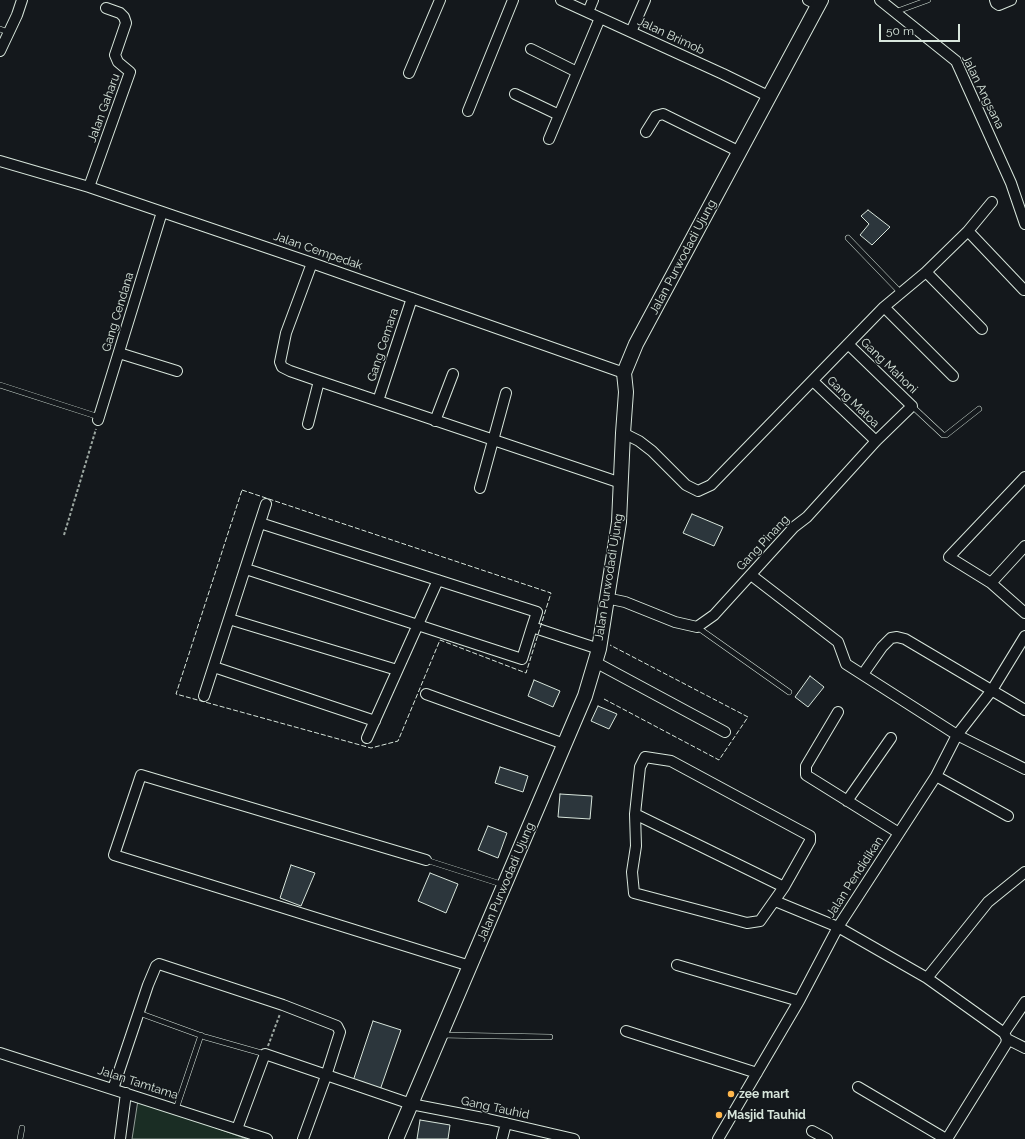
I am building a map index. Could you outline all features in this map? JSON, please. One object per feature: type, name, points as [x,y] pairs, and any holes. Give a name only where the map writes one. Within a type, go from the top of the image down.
[{"type":"street","points":[[0,51],[4,31],[17,15],[22,0]]},
{"type":"street","points":[[409,73],[440,0]]},
{"type":"street","points":[[468,111],[513,0]]},
{"type":"street","name":"Jalan Brimob","points":[[561,0],[770,97]]},
{"type":"street","points":[[588,12],[593,0]]},
{"type":"street","points":[[631,32],[645,0]]},
{"type":"street","name":"Jalan Angsana","points":[[880,0],[956,61],[1011,183],[1025,224]]},
{"type":"street","points":[[995,0],[999,5],[1011,0]]},
{"type":"street","name":"Jalan Purwodadi Ujung","points":[[396,1139],[585,696],[597,656],[620,522],[626,392],[624,372],[636,344],[770,97],[816,2]]},
{"type":"street","name":"Jalan Gaharu","points":[[89,187],[130,72],[118,62],[115,55],[126,23],[124,17],[120,12],[106,8]]},
{"type":"street","points":[[548,139],[600,18]]},
{"type":"street","points":[[531,49],[577,72]]},
{"type":"street","points":[[515,94],[559,115]]},
{"type":"street","points":[[646,132],[656,116],[663,114],[740,152]]},
{"type":"street","name":"Jalan Cempedak","points":[[0,161],[89,187],[624,372]]},
{"type":"street","points":[[623,433],[639,441],[652,451],[686,485],[698,491],[712,486],[884,307],[926,272],[968,231],[992,202]]},
{"type":"street","name":"Gang Cendana","points":[[99,419],[162,212]]},
{"type":"street","points":[[968,231],[1024,290]]},
{"type":"street","points":[[312,263],[286,333],[280,362],[282,367],[318,381],[493,441],[621,483]]},
{"type":"street","points":[[926,272],[982,329]]},
{"type":"street","name":"Gang Cemara","points":[[378,401],[412,298]]},
{"type":"street","points":[[884,307],[953,376]]},
{"type":"street","name":"Gang Mahoni","points":[[848,344],[912,406]]},
{"type":"street","points":[[119,353],[177,371]]},
{"type":"street","points":[[435,421],[453,374]]},
{"type":"street","points":[[308,424],[318,381]]},
{"type":"street","name":"Gang Matoa","points":[[813,381],[876,442]]},
{"type":"street","points":[[480,488],[506,393]]},
{"type":"street","name":"Gang Pinang","points":[[697,627],[714,615],[794,527],[807,517],[876,442],[912,406]]},
{"type":"street","points":[[1025,477],[949,557],[990,583],[1025,613]]},
{"type":"street","points":[[204,696],[266,504]]},
{"type":"street","points":[[246,569],[522,659],[537,612],[260,523]]},
{"type":"street","points":[[990,583],[1025,546]]},
{"type":"street","points":[[751,575],[838,642],[846,664],[958,735],[1025,769]]},
{"type":"street","points":[[367,738],[438,580]]},
{"type":"street","points":[[606,598],[626,602],[675,622],[697,627]]},
{"type":"street","points":[[229,619],[397,670]]},
{"type":"street","points":[[532,627],[597,656],[725,732]]},
{"type":"street","name":"Jalan Pendidikan","points":[[718,1139],[799,1001],[838,927],[936,776],[958,735],[992,690],[1025,636]]},
{"type":"street","points":[[863,674],[882,647],[891,638],[897,637],[905,639],[1025,710]]},
{"type":"street","points":[[214,667],[375,721]]},
{"type":"street","points":[[426,694],[564,744]]},
{"type":"street","points":[[838,712],[806,766],[806,775],[898,833]]},
{"type":"street","points":[[847,801],[891,738]]},
{"type":"street","points":[[645,757],[671,761],[810,836],[810,841],[784,887],[760,921],[747,923],[634,894],[632,872],[636,846],[635,814],[640,767],[645,757]]},
{"type":"street","points":[[426,860],[141,775],[114,855],[470,966]]},
{"type":"street","points":[[936,776],[1008,816]]},
{"type":"street","points":[[635,814],[784,887]]},
{"type":"street","points":[[927,978],[988,902],[1025,872]]},
{"type":"street","points":[[775,901],[838,927],[927,978],[1006,1036],[1025,1048]]},
{"type":"street","points":[[113,1088],[138,1013],[156,966],[159,964],[337,1026],[339,1029],[326,1076],[303,1139]]},
{"type":"street","points":[[677,965],[799,1001]]},
{"type":"street","points":[[858,1087],[946,1139],[1006,1044],[1006,1036],[1025,1002]]},
{"type":"street","points":[[626,1031],[757,1073]]},
{"type":"street","name":"Jalan Tamtama","points":[[0,1053],[113,1088],[267,1139]]},
{"type":"street","points":[[237,1129],[265,1054]]},
{"type":"street","name":"Gang Tauhid","points":[[265,1054],[411,1104],[506,1123],[574,1139]]},
{"type":"street","points":[[120,1139],[126,1093]]},
{"type":"street","points":[[502,1139],[506,1123]]},
{"type":"street","points":[[812,1131],[827,1139]]},
{"type":"lane","points":[[895,12],[928,0]]},
{"type":"lane","points":[[848,238],[901,293]]},
{"type":"lane","points":[[0,385],[99,419]]},
{"type":"lane","points":[[912,406],[943,435],[946,435],[979,409]]},
{"type":"lane","points":[[697,627],[789,692]]},
{"type":"lane","points":[[426,860],[505,885]]},
{"type":"lane","points":[[138,1013],[201,1035],[265,1054]]},
{"type":"lane","points":[[176,1109],[201,1035]]},
{"type":"lane","points":[[441,1035],[550,1037]]},
{"type":"lane","points":[[20,1139],[22,1128]]},
{"type":"path","points":[[64,535],[99,419]]},
{"type":"path","points":[[265,1054],[283,1006]]},
{"type":"green space","points":[[138,1100],[247,1139],[132,1139]]},
{"type":"building","points":[[868,210],[890,227],[872,245],[860,235],[869,224],[861,216]]},
{"type":"building","points":[[692,514],[723,527],[714,546],[683,533]]},
{"type":"building","points":[[810,676],[824,687],[808,707],[795,697]]},
{"type":"building","points":[[534,680],[560,691],[553,707],[528,696]]},
{"type":"building","points":[[598,706],[617,714],[609,729],[591,721]]},
{"type":"building","points":[[500,767],[528,776],[523,792],[495,783]]},
{"type":"building","points":[[560,794],[592,796],[590,819],[558,817]]},
{"type":"building","points":[[488,826],[507,833],[498,858],[478,850]]},
{"type":"building","points":[[291,865],[315,873],[301,906],[280,898]]},
{"type":"building","points":[[430,873],[458,884],[446,913],[418,901]]},
{"type":"building","points":[[373,1021],[401,1030],[380,1090],[353,1081]]},
{"type":"building","points":[[420,1120],[450,1125],[448,1139],[417,1139]]},
{"type":"fence","points":[[242,490],[551,593],[526,673],[440,640],[398,741],[371,748],[176,694],[242,490]]},
{"type":"fence","points":[[604,699],[719,760],[748,717],[610,645]]},
{"type":"place","name":"zee mart","points":[[731,1094]]},
{"type":"place","name":"Masjid Tauhid","points":[[719,1115]]}]
